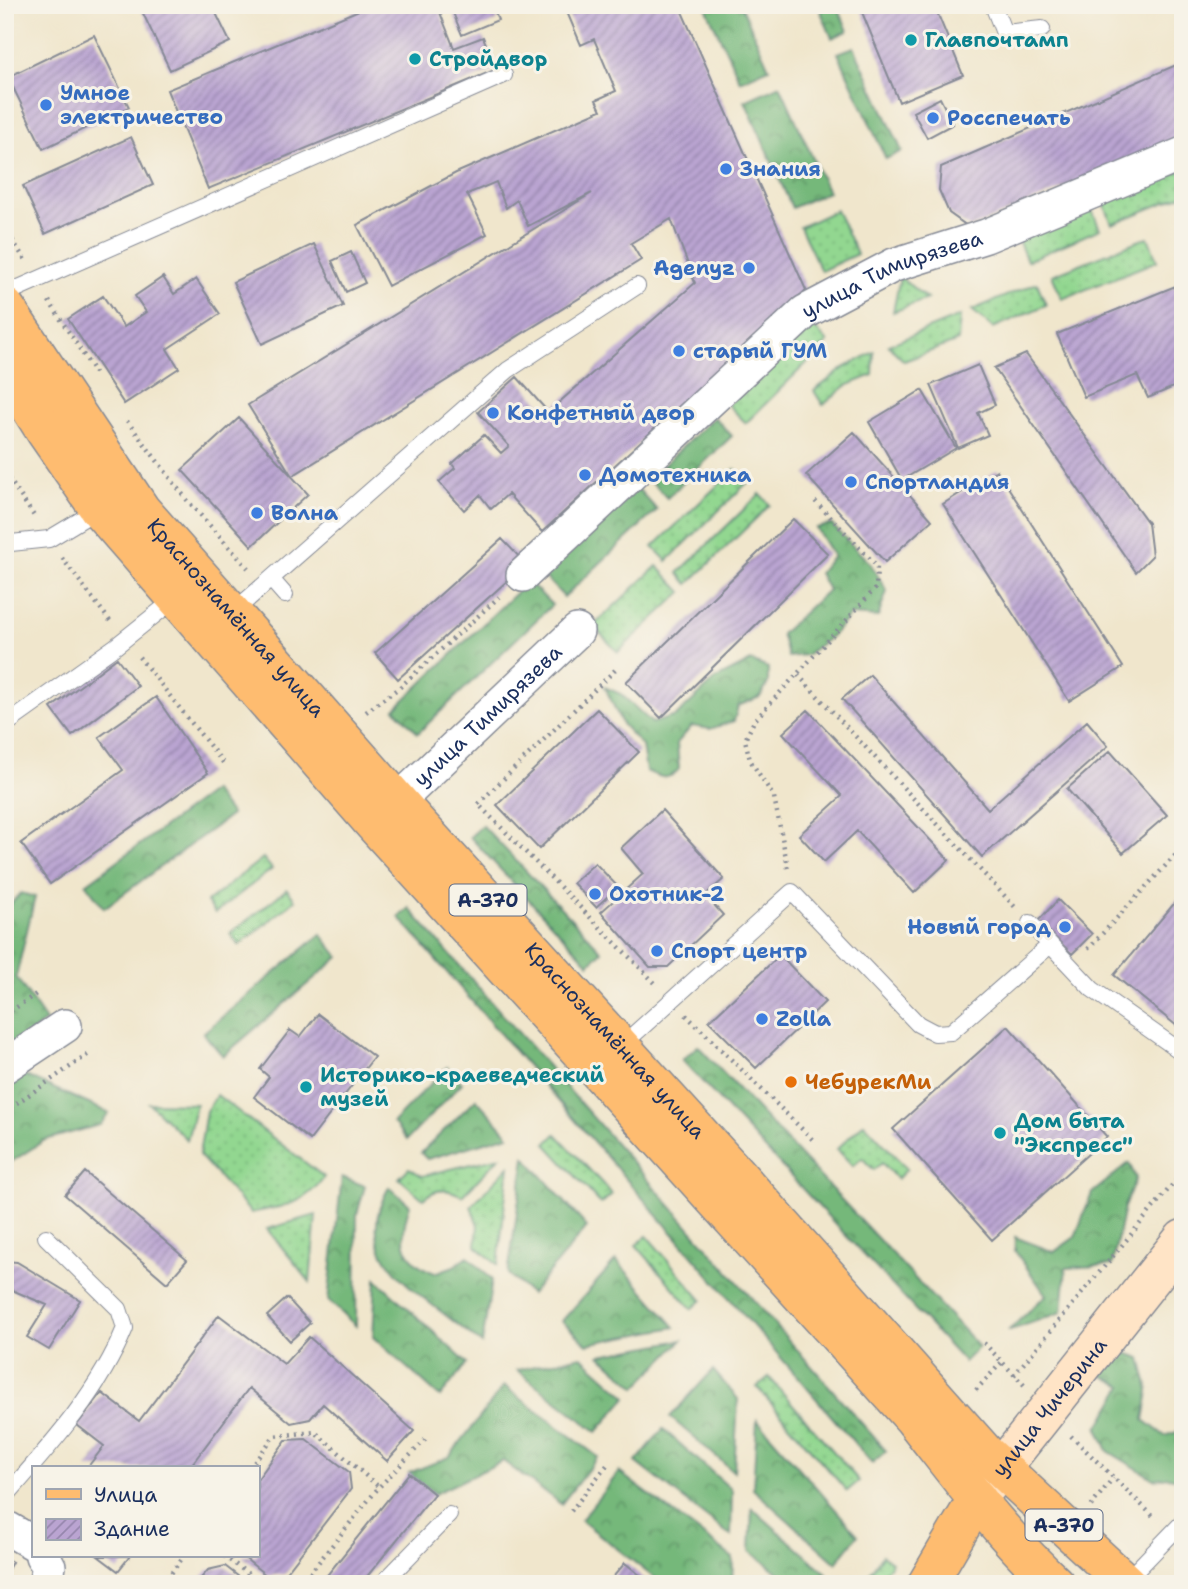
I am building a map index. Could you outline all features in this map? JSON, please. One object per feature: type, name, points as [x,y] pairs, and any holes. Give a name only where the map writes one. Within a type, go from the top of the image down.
[{"type":"main road","name":"Краснознамённая улица","points":[[5,307],[141,510],[398,801],[608,1056],[913,1418],[977,1499],[1055,1584]]},
{"type":"main road","name":"Краснознамённая улица","points":[[5,368],[99,509],[373,823],[608,1056],[986,1454],[1126,1583]]},
{"type":"main road","name":"улица Чичерина","points":[[927,1584],[977,1499],[1183,1239]]},
{"type":"street","name":"улица Тимирязева","points":[[523,575],[805,312],[894,265],[986,236],[1183,153]]},
{"type":"street","name":"улица Тимирязева","points":[[398,801],[577,631]]},
{"type":"street","points":[[5,1066],[65,1026]]},
{"type":"street","points":[[5,1527],[32,1542]]},
{"type":"street","points":[[43,1558],[49,1566],[45,1584]]},
{"type":"lane","points":[[993,5],[1004,33],[1042,29]]},
{"type":"lane","points":[[5,295],[504,75]]},
{"type":"lane","points":[[232,613],[508,370],[638,286]]},
{"type":"lane","points":[[5,546],[49,539],[99,509]]},
{"type":"lane","points":[[268,582],[285,596]]},
{"type":"lane","points":[[5,725],[116,646],[176,598]]},
{"type":"lane","points":[[608,1056],[792,892],[918,1024],[935,1033],[951,1032],[1050,945]]},
{"type":"lane","points":[[1030,923],[1092,989],[1183,1053]]},
{"type":"lane","points":[[32,1466],[55,1440],[93,1387],[118,1346],[125,1328],[119,1310],[46,1237]]},
{"type":"lane","points":[[5,1497],[32,1466]]},
{"type":"lane","points":[[382,1584],[449,1516]]},
{"type":"lane","points":[[1126,1583],[1183,1522]]},
{"type":"path","points":[[5,228],[99,378]]},
{"type":"path","points":[[121,413],[187,500],[268,582]]},
{"type":"path","points":[[792,892],[774,797],[750,760],[745,740],[754,721],[877,588],[877,566],[813,499]]},
{"type":"path","points":[[339,734],[400,687],[523,575]]},
{"type":"path","points":[[614,670],[478,804],[813,1140]]},
{"type":"path","points":[[798,675],[1030,923]]},
{"type":"path","points":[[1071,966],[1183,848]]},
{"type":"path","points":[[5,1015],[36,994]]},
{"type":"path","points":[[5,1111],[89,1055]]},
{"type":"path","points":[[984,1343],[1014,1375],[1183,1172]]},
{"type":"path","points":[[1065,1429],[1171,1534]]},
{"type":"path","points":[[252,1466],[274,1436],[314,1432],[379,1488]]},
{"type":"path","points":[[301,1584],[379,1488],[429,1436]]},
{"type":"path","points":[[571,1511],[608,1464]]},
{"type":"path","points":[[163,1584],[182,1558]]},
{"type":"path","points":[[228,1558],[262,1584]]},
{"type":"green space","points":[[705,5],[741,5],[769,68],[740,81]]},
{"type":"green space","points":[[818,5],[837,5],[848,31],[832,38]]},
{"type":"green space","points":[[854,47],[902,151],[886,159],[838,53]]},
{"type":"green space","points":[[780,85],[828,192],[792,208],[745,101]]},
{"type":"green space","points":[[1183,170],[1183,195],[1112,224],[1104,203]]},
{"type":"green space","points":[[1091,208],[1100,229],[1027,261],[1018,240]]},
{"type":"green space","points":[[836,210],[857,254],[821,271],[800,227]]},
{"type":"green space","points":[[1148,237],[1157,261],[1062,299],[1052,275]]},
{"type":"green space","points":[[900,277],[927,299],[893,312]]},
{"type":"green space","points":[[1037,283],[1046,305],[993,328],[972,310]]},
{"type":"green space","points":[[960,316],[958,341],[904,361],[888,345]]},
{"type":"green space","points":[[811,324],[828,342],[746,423],[728,405]]},
{"type":"green space","points":[[874,352],[873,375],[846,386],[823,405],[814,391],[844,368]]},
{"type":"green space","points":[[714,417],[732,436],[667,498],[649,479]]},
{"type":"green space","points":[[735,469],[748,482],[667,561],[653,547]]},
{"type":"green space","points":[[637,488],[657,510],[564,597],[543,575]]},
{"type":"green space","points":[[760,494],[770,505],[688,584],[678,573]]},
{"type":"green space","points":[[831,524],[870,563],[887,591],[878,617],[850,615],[832,636],[806,655],[788,657],[781,634],[828,590],[819,573],[833,556],[816,528]]},
{"type":"green space","points":[[657,566],[682,592],[618,652],[593,626]]},
{"type":"green space","points":[[528,581],[552,605],[418,733],[395,709]]},
{"type":"green space","points":[[751,661],[768,668],[768,683],[760,697],[738,706],[734,721],[710,729],[692,726],[677,743],[679,769],[671,776],[660,776],[646,771],[642,746],[622,724],[605,687],[621,694],[652,723],[676,716],[716,679]]},
{"type":"green space","points":[[213,791],[231,815],[104,908],[86,884]]},
{"type":"green space","points":[[482,825],[602,951],[589,964],[470,837]]},
{"type":"green space","points":[[263,858],[272,869],[215,913],[207,902]]},
{"type":"green space","points":[[287,889],[295,900],[239,945],[230,934]]},
{"type":"green space","points":[[21,893],[35,897],[16,977],[46,1021],[5,1053],[5,910]]},
{"type":"green space","points":[[409,908],[886,1451],[872,1463],[399,917]]},
{"type":"green space","points":[[321,934],[339,957],[223,1056],[203,1033]]},
{"type":"green space","points":[[698,1046],[979,1347],[964,1362],[682,1060]]},
{"type":"green space","points":[[5,1057],[17,1072],[109,1113],[100,1125],[45,1140],[5,1166]]},
{"type":"green space","points":[[447,1067],[462,1083],[407,1140],[393,1122]]},
{"type":"green space","points":[[217,1095],[324,1177],[309,1194],[283,1206],[251,1213],[199,1155],[206,1111]]},
{"type":"green space","points":[[476,1099],[509,1135],[427,1159],[421,1153]]},
{"type":"green space","points":[[149,1103],[196,1104],[187,1140]]},
{"type":"green space","points":[[864,1123],[907,1169],[897,1179],[882,1163],[874,1170],[862,1158],[853,1166],[837,1149]]},
{"type":"green space","points":[[556,1134],[612,1194],[601,1204],[546,1144]]},
{"type":"green space","points":[[500,1157],[462,1196],[442,1190],[423,1199],[399,1178],[409,1168],[422,1176]]},
{"type":"green space","points":[[525,1157],[587,1227],[531,1294],[508,1274]]},
{"type":"green space","points":[[1129,1163],[1136,1178],[1124,1207],[1112,1265],[1066,1268],[1062,1312],[1008,1331],[1046,1295],[1015,1251],[1015,1237],[1054,1252],[1075,1237],[1092,1193]]},
{"type":"green space","points":[[509,1166],[498,1265],[476,1246],[478,1225],[471,1206]]},
{"type":"green space","points":[[342,1177],[365,1186],[357,1214],[356,1326],[328,1300]]},
{"type":"green space","points":[[389,1187],[410,1205],[404,1237],[405,1246],[415,1261],[435,1273],[454,1266],[468,1256],[492,1280],[482,1344],[416,1292],[391,1267],[378,1239],[377,1223],[380,1206]]},
{"type":"green space","points":[[316,1215],[310,1282],[267,1229]]},
{"type":"green space","points":[[647,1236],[702,1300],[692,1309],[636,1245]]},
{"type":"green space","points":[[616,1260],[675,1327],[587,1344],[562,1321]]},
{"type":"green space","points":[[376,1279],[467,1363],[440,1397],[373,1337]]},
{"type":"green space","points":[[682,1340],[636,1387],[600,1355]]},
{"type":"green space","points":[[1120,1351],[1141,1358],[1149,1391],[1144,1420],[1165,1436],[1183,1430],[1183,1480],[1169,1477],[1154,1479],[1108,1451],[1098,1428],[1123,1386],[1100,1374]]},
{"type":"green space","points":[[581,1356],[627,1397],[597,1432],[517,1370]]},
{"type":"green space","points":[[713,1370],[738,1399],[734,1472],[670,1417]]},
{"type":"green space","points":[[769,1377],[859,1481],[847,1491],[757,1387]]},
{"type":"green space","points":[[504,1386],[598,1457],[561,1504],[503,1461],[434,1494],[409,1473],[449,1457]]},
{"type":"green space","points":[[757,1420],[858,1535],[836,1563],[753,1489]]},
{"type":"green space","points":[[663,1429],[732,1490],[731,1536],[636,1462]]},
{"type":"green space","points":[[619,1472],[733,1558],[732,1584],[662,1584],[581,1520]]},
{"type":"green space","points":[[752,1508],[827,1574],[819,1584],[793,1584],[750,1551]]},
{"type":"green space","points":[[882,1555],[892,1562],[877,1584],[862,1584]]},
{"type":"building","points":[[139,5],[212,5],[230,42],[170,70]]},
{"type":"building","points":[[371,5],[437,5],[454,48],[483,37],[497,69],[208,189],[167,90]]},
{"type":"building","points":[[450,5],[492,5],[498,20],[462,35]]},
{"type":"building","points":[[564,5],[679,5],[806,290],[542,532],[508,494],[491,509],[480,495],[464,510],[439,482],[455,468],[452,464],[484,435],[501,453],[509,446],[478,412],[517,377],[548,412],[695,283],[671,219],[631,243],[641,260],[292,476],[248,405],[592,193],[528,226],[517,200],[506,208],[496,182],[467,194],[487,234],[388,286],[357,225],[456,173],[601,110],[596,100],[616,91],[594,39],[581,45]]},
{"type":"building","name":"Главпочтамп","points":[[859,5],[934,5],[963,75],[899,102]]},
{"type":"building","points":[[94,35],[129,107],[43,149],[8,77]]},
{"type":"building","points":[[1176,65],[1183,69],[1183,137],[970,228],[949,213],[939,190],[941,167]]},
{"type":"building","name":"Росспечать","points":[[940,98],[953,124],[927,138],[913,112]]},
{"type":"building","points":[[131,137],[153,185],[45,234],[23,186]]},
{"type":"building","points":[[314,244],[343,306],[262,344],[233,282]]},
{"type":"building","points":[[351,252],[365,283],[346,292],[332,261]]},
{"type":"building","points":[[163,277],[174,294],[196,279],[220,314],[167,349],[179,368],[124,404],[68,319],[103,296],[124,327],[146,312],[135,296]]},
{"type":"building","points":[[1183,283],[1183,383],[1148,398],[1137,375],[1084,397],[1057,334]]},
{"type":"building","points":[[1026,354],[1148,523],[1152,556],[1136,572],[994,368]]},
{"type":"building","points":[[978,365],[995,405],[978,413],[988,435],[958,448],[931,385]]},
{"type":"building","points":[[922,390],[956,448],[902,480],[869,422]]},
{"type":"building","points":[[239,418],[308,494],[252,546],[182,470]]},
{"type":"building","points":[[854,432],[932,520],[885,562],[806,475]]},
{"type":"building","points":[[997,470],[1123,667],[1069,701],[943,504]]},
{"type":"building","points":[[793,519],[828,554],[661,718],[626,682]]},
{"type":"building","points":[[502,539],[526,564],[398,679],[375,653]]},
{"type":"building","points":[[117,658],[138,686],[72,736],[51,708]]},
{"type":"building","points":[[870,675],[988,809],[1087,721],[1108,746],[982,857],[842,699]]},
{"type":"building","points":[[156,697],[208,773],[50,884],[21,843],[123,770],[99,737]]},
{"type":"building","points":[[597,709],[639,752],[539,849],[497,805]]},
{"type":"building","points":[[808,710],[949,860],[914,893],[857,831],[824,862],[799,835],[842,796],[783,733]]},
{"type":"building","points":[[1110,751],[1167,815],[1123,853],[1067,789]]},
{"type":"building","points":[[662,810],[724,879],[705,895],[723,915],[668,967],[650,967],[601,912],[643,874],[621,848]]},
{"type":"building","points":[[595,863],[618,887],[596,907],[573,883]]},
{"type":"building","points":[[1183,893],[1183,1031],[1114,975]]},
{"type":"building","name":"Новый город","points":[[1058,900],[1092,934],[1072,954],[1038,921]]},
{"type":"building","points":[[780,955],[825,1002],[756,1068],[709,1021]]},
{"type":"building","name":"Историко-краеведческий музей","points":[[318,1014],[374,1057],[310,1140],[254,1097],[269,1077],[260,1069],[290,1030],[300,1037]]},
{"type":"building","name":"Дом быта \"Экспресс\"","points":[[1008,1026],[1107,1137],[992,1240],[893,1129]]},
{"type":"building","points":[[85,1172],[187,1260],[167,1283],[65,1195]]},
{"type":"building","points":[[5,1261],[17,1262],[80,1300],[49,1350],[27,1337],[47,1305],[5,1287]]},
{"type":"building","points":[[287,1298],[310,1323],[290,1341],[267,1316]]},
{"type":"building","points":[[219,1315],[284,1364],[309,1337],[414,1431],[387,1461],[323,1404],[310,1419],[291,1423],[249,1388],[190,1466],[89,1466],[104,1446],[77,1425],[102,1393],[139,1421]]},
{"type":"building","points":[[306,1439],[349,1472],[351,1489],[285,1574],[267,1576],[244,1558],[259,1558],[259,1477],[286,1440]]},
{"type":"building","points":[[409,1473],[434,1494],[361,1584],[320,1584]]},
{"type":"building","points":[[5,1558],[12,1562],[5,1575]]},
{"type":"building","points":[[101,1558],[128,1558],[118,1571]]},
{"type":"building","points":[[625,1563],[651,1584],[607,1584]]},
{"type":"building","points":[[225,1566],[248,1584],[196,1584],[208,1570]]},
{"type":"place","name":"Главпочтамп","points":[[911,40]]},
{"type":"place","name":"Стройдвор","points":[[415,59]]},
{"type":"place","name":"Умное электричество","points":[[46,105]]},
{"type":"place","name":"Росспечать","points":[[933,118]]},
{"type":"place","name":"Знания","points":[[726,169]]},
{"type":"place","name":"Agenyz","points":[[749,268]]},
{"type":"place","name":"старый ГУМ","points":[[679,351]]},
{"type":"place","name":"Конфетный двор","points":[[493,413]]},
{"type":"place","name":"Домотехника","points":[[585,475]]},
{"type":"place","name":"Спортландия","points":[[851,482]]},
{"type":"place","name":"Волна","points":[[257,513]]},
{"type":"place","name":"Охотник-2","points":[[595,894]]},
{"type":"place","name":"Новый город","points":[[1065,927]]},
{"type":"place","name":"Спорт центр","points":[[657,951]]},
{"type":"place","name":"Zolla","points":[[762,1019]]},
{"type":"place","name":"ЧебурекМи","points":[[791,1082]]},
{"type":"place","name":"Историко-краеведческий музей","points":[[306,1087]]},
{"type":"place","name":"Дом быта \"Экспресс\"","points":[[1000,1133]]}]
